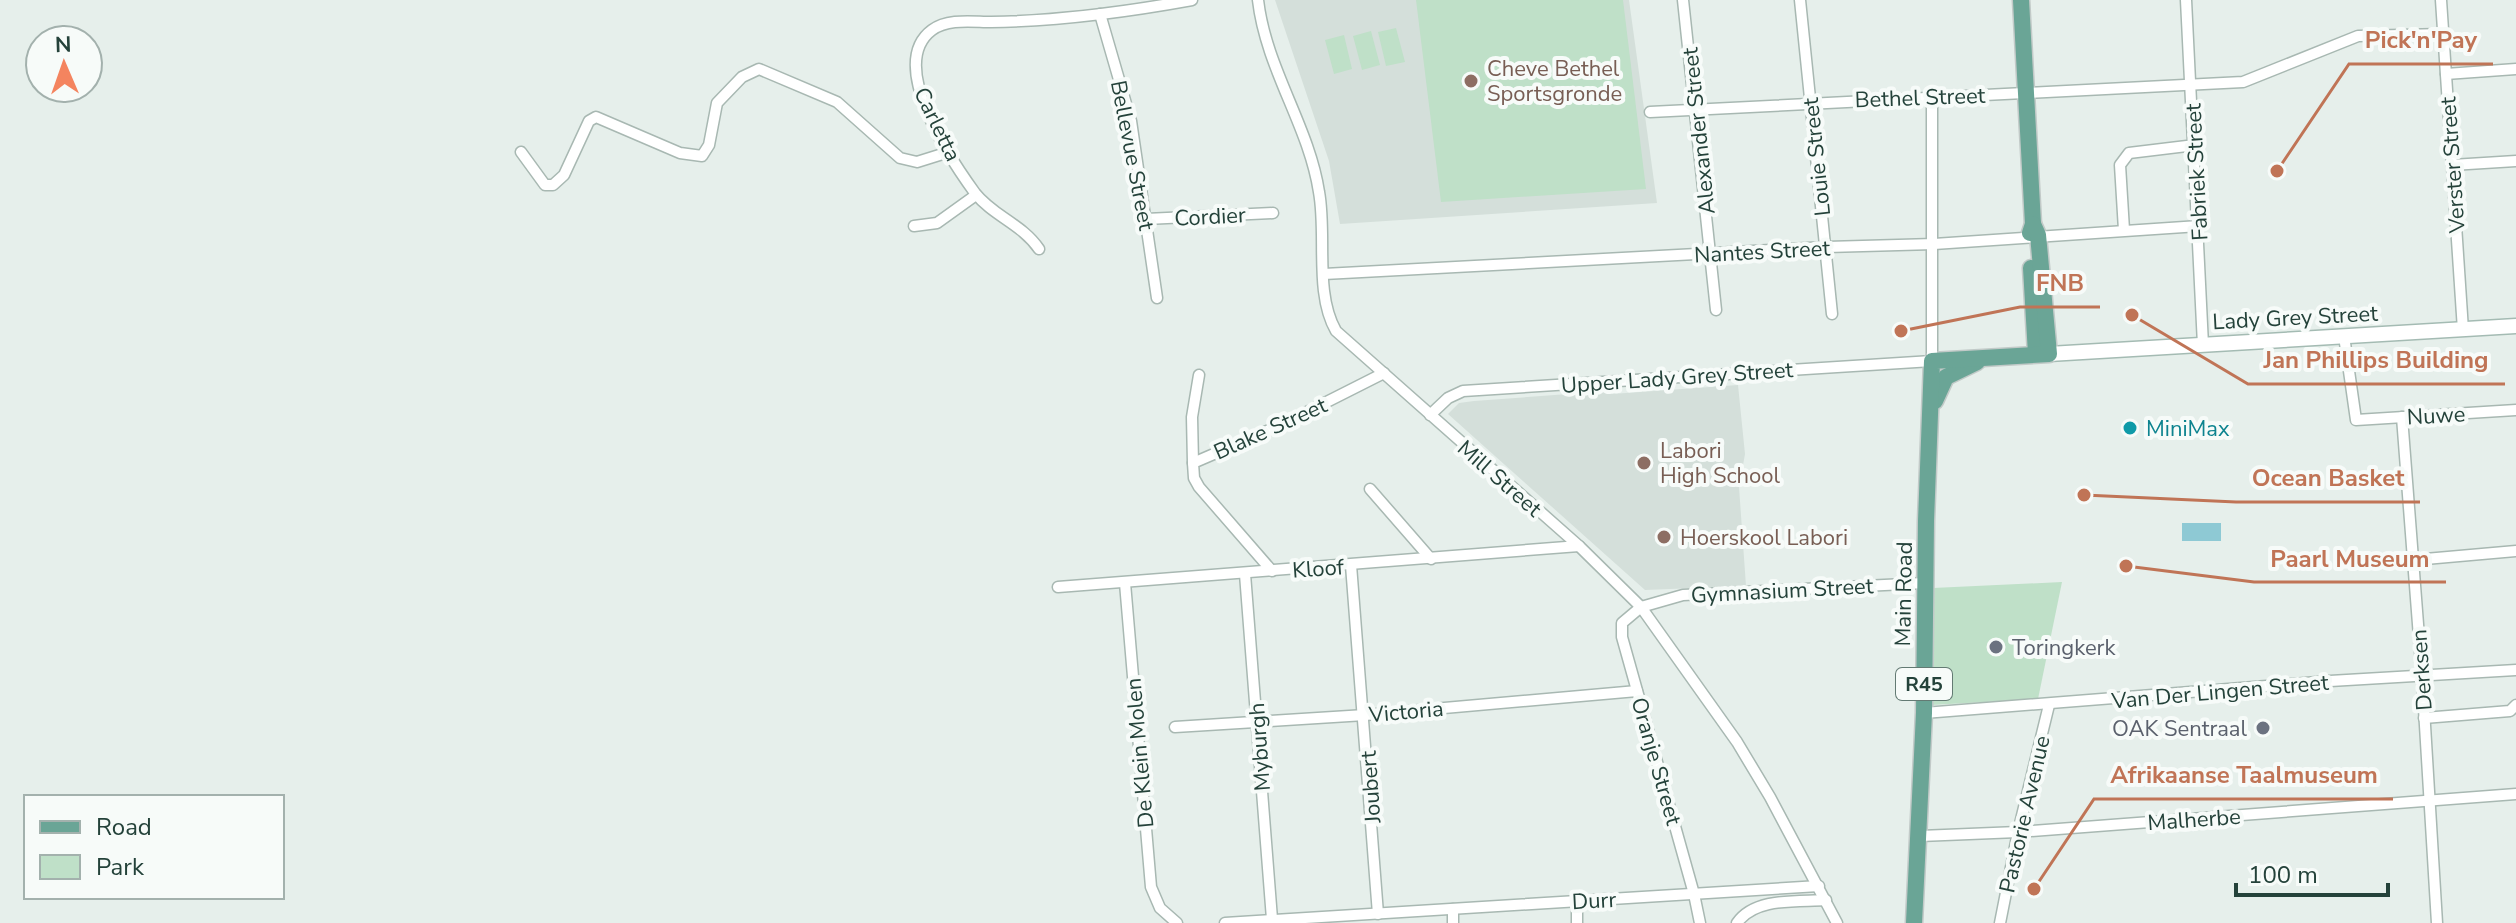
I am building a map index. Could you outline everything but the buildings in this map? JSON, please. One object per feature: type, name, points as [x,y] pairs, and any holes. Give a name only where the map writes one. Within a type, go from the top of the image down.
[{"type":"main road","points":[[2021,0],[2043,354]]},
{"type":"main road","name":"Lady Grey Street","points":[[1932,361],[2516,326]]},
{"type":"main road","points":[[1931,418],[1938,391],[1946,377],[1990,357]]},
{"type":"main road","name":"Main Road","points":[[1914,923],[1924,713],[1932,361]]},
{"type":"street","name":"Carletta","points":[[1039,249],[1025,231],[976,195],[949,152],[917,88],[916,56],[925,35],[938,26],[954,22],[1100,14],[1192,0]]},
{"type":"street","name":"Mill Street","points":[[1258,0],[1267,47],[1316,175],[1322,215],[1327,309],[1336,331],[1579,546],[1641,607],[1737,742],[1837,923]]},
{"type":"street","name":"Alexander Street","points":[[1683,0],[1716,310]]},
{"type":"street","name":"Louie Street","points":[[1800,0],[1832,314]]},
{"type":"street","name":"Fabriek Street","points":[[2186,0],[2203,345]]},
{"type":"street","name":"Verster Street","points":[[2441,0],[2463,330]]},
{"type":"street","name":"Bellevue Street","points":[[1100,14],[1131,121],[1157,298]]},
{"type":"street","name":"Bethel Street","points":[[1650,112],[2243,82],[2358,36],[2443,34]]},
{"type":"street","points":[[521,152],[545,185],[555,184],[564,175],[589,121],[596,117],[680,153],[702,156],[709,145],[717,103],[742,77],[759,69],[837,102],[900,158],[917,162],[949,152]]},
{"type":"street","points":[[2446,74],[2516,69]]},
{"type":"street","points":[[1932,96],[1932,361]]},
{"type":"street","points":[[2124,230],[2120,165],[2123,159],[2129,153],[2195,145]]},
{"type":"street","points":[[2452,165],[2516,161]]},
{"type":"street","points":[[914,226],[937,223],[976,195]]},
{"type":"street","name":"Cordier","points":[[1146,219],[1273,213]]},
{"type":"street","name":"Nantes Street","points":[[1324,274],[1934,244],[2034,232],[2199,226]]},
{"type":"street","name":"Nuwe","points":[[2344,336],[2356,420],[2516,410]]},
{"type":"street","name":"Upper Lady Grey Street","points":[[1430,415],[1448,398],[1463,391],[1932,361]]},
{"type":"street","name":"Blake Street","points":[[1272,571],[1199,487],[1194,478],[1193,463],[1281,425],[1384,373]]},
{"type":"street","points":[[1193,463],[1193,409],[1199,375]]},
{"type":"street","name":"Derksen","points":[[2402,417],[2437,923]]},
{"type":"street","points":[[1370,489],[1431,559]]},
{"type":"street","name":"Kloof","points":[[1058,587],[1579,546]]},
{"type":"street","points":[[2414,560],[2516,551]]},
{"type":"street","name":"Joubert","points":[[1351,565],[1378,914]]},
{"type":"street","name":"Myburgh","points":[[1245,574],[1272,919]]},
{"type":"street","name":"De Klein Molen","points":[[1125,583],[1151,887],[1160,908],[1173,920]]},
{"type":"street","name":"Gymnasium Street","points":[[1641,607],[1683,595],[1925,583]]},
{"type":"street","name":"Oranje Street","points":[[1641,607],[1621,626],[1700,923]]},
{"type":"street","name":"Van Der Lingen Street","points":[[1924,713],[2330,681],[2516,670]]},
{"type":"street","name":"Victoria","points":[[1175,727],[1365,715],[1637,691]]},
{"type":"street","name":"Pastorie Avenue","points":[[2000,923],[2049,705]]},
{"type":"street","points":[[2424,718],[2510,711],[2516,705]]},
{"type":"street","name":"Malherbe","points":[[1920,836],[2018,832],[2516,794]]},
{"type":"street","name":"Durr","points":[[1225,923],[1819,886]]},
{"type":"street","points":[[1737,923],[1744,913],[1763,906],[1826,900]]},
{"type":"street","points":[[1577,901],[1577,923]]},
{"type":"street","points":[[1453,909],[1453,923]]},
{"type":"shaded area","name":"Cheve Bethel Sportsgronde","points":[[1275,0],[1629,0],[1657,203],[1340,224],[1329,161]]},
{"type":"shaded area","name":"Hoerskool Labori","points":[[1738,385],[1745,454],[1739,487],[1746,586],[1645,590],[1448,414],[1459,403],[1474,401]]},
{"type":"green space","points":[[1416,0],[1623,0],[1646,189],[1441,202]]},
{"type":"green space","points":[[1396,28],[1405,62],[1386,66],[1378,32]]},
{"type":"green space","points":[[1371,31],[1380,65],[1362,70],[1353,36]]},
{"type":"green space","points":[[1344,35],[1352,69],[1334,74],[1325,40]]},
{"type":"green space","points":[[2062,582],[2038,699],[1931,705],[1933,588]]},
{"type":"water","points":[[2182,523],[2221,523],[2221,541],[2182,541]]},
{"type":"place","name":"Cheve Bethel Sportsgronde","points":[[1471,81]]},
{"type":"place","name":"Pick'n'Pay","points":[[2277,171]]},
{"type":"place","name":"Jan Phillips Building","points":[[2132,315]]},
{"type":"place","name":"FNB","points":[[1901,331]]},
{"type":"place","name":"MiniMax","points":[[2130,428]]},
{"type":"place","name":"Labori High School","points":[[1644,463]]},
{"type":"place","name":"Ocean Basket","points":[[2084,495]]},
{"type":"place","name":"Hoerskool Labori","points":[[1664,537]]},
{"type":"place","name":"Paarl Museum","points":[[2126,566]]},
{"type":"place","name":"Toringkerk","points":[[1996,647]]},
{"type":"place","name":"OAK Sentraal","points":[[2263,728]]},
{"type":"place","name":"Afrikaanse Taalmuseum","points":[[2034,889]]}]
